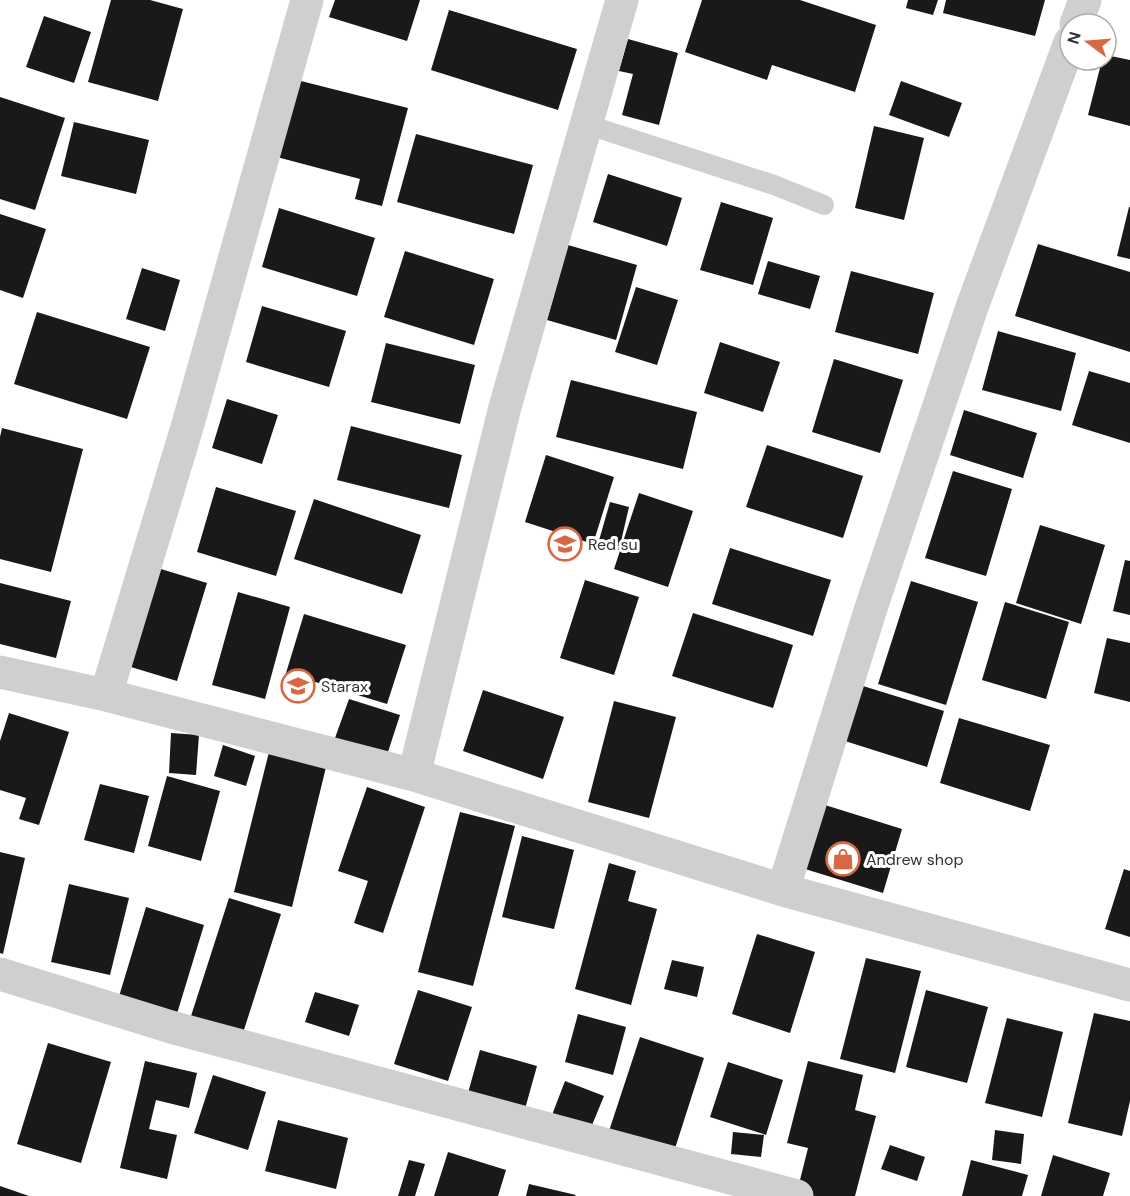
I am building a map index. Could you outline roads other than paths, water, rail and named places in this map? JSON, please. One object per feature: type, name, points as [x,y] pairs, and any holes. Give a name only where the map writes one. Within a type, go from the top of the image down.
[{"type":"street","points":[[106,695],[188,423],[308,0]]},
{"type":"street","points":[[414,775],[505,407],[622,0]]},
{"type":"street","points":[[783,890],[871,608],[972,307],[1059,72]]},
{"type":"street","points":[[0,672],[106,695],[414,775],[783,890],[1130,985]]},
{"type":"street","points":[[0,974],[171,1027],[797,1196]]},
{"type":"lane","points":[[585,124],[774,185],[824,205]]},
{"type":"place","name":"Red su","points":[[565,544]]},
{"type":"place","name":"Starax","points":[[298,686]]},
{"type":"place","name":"Andrew shop","points":[[843,859]]}]
